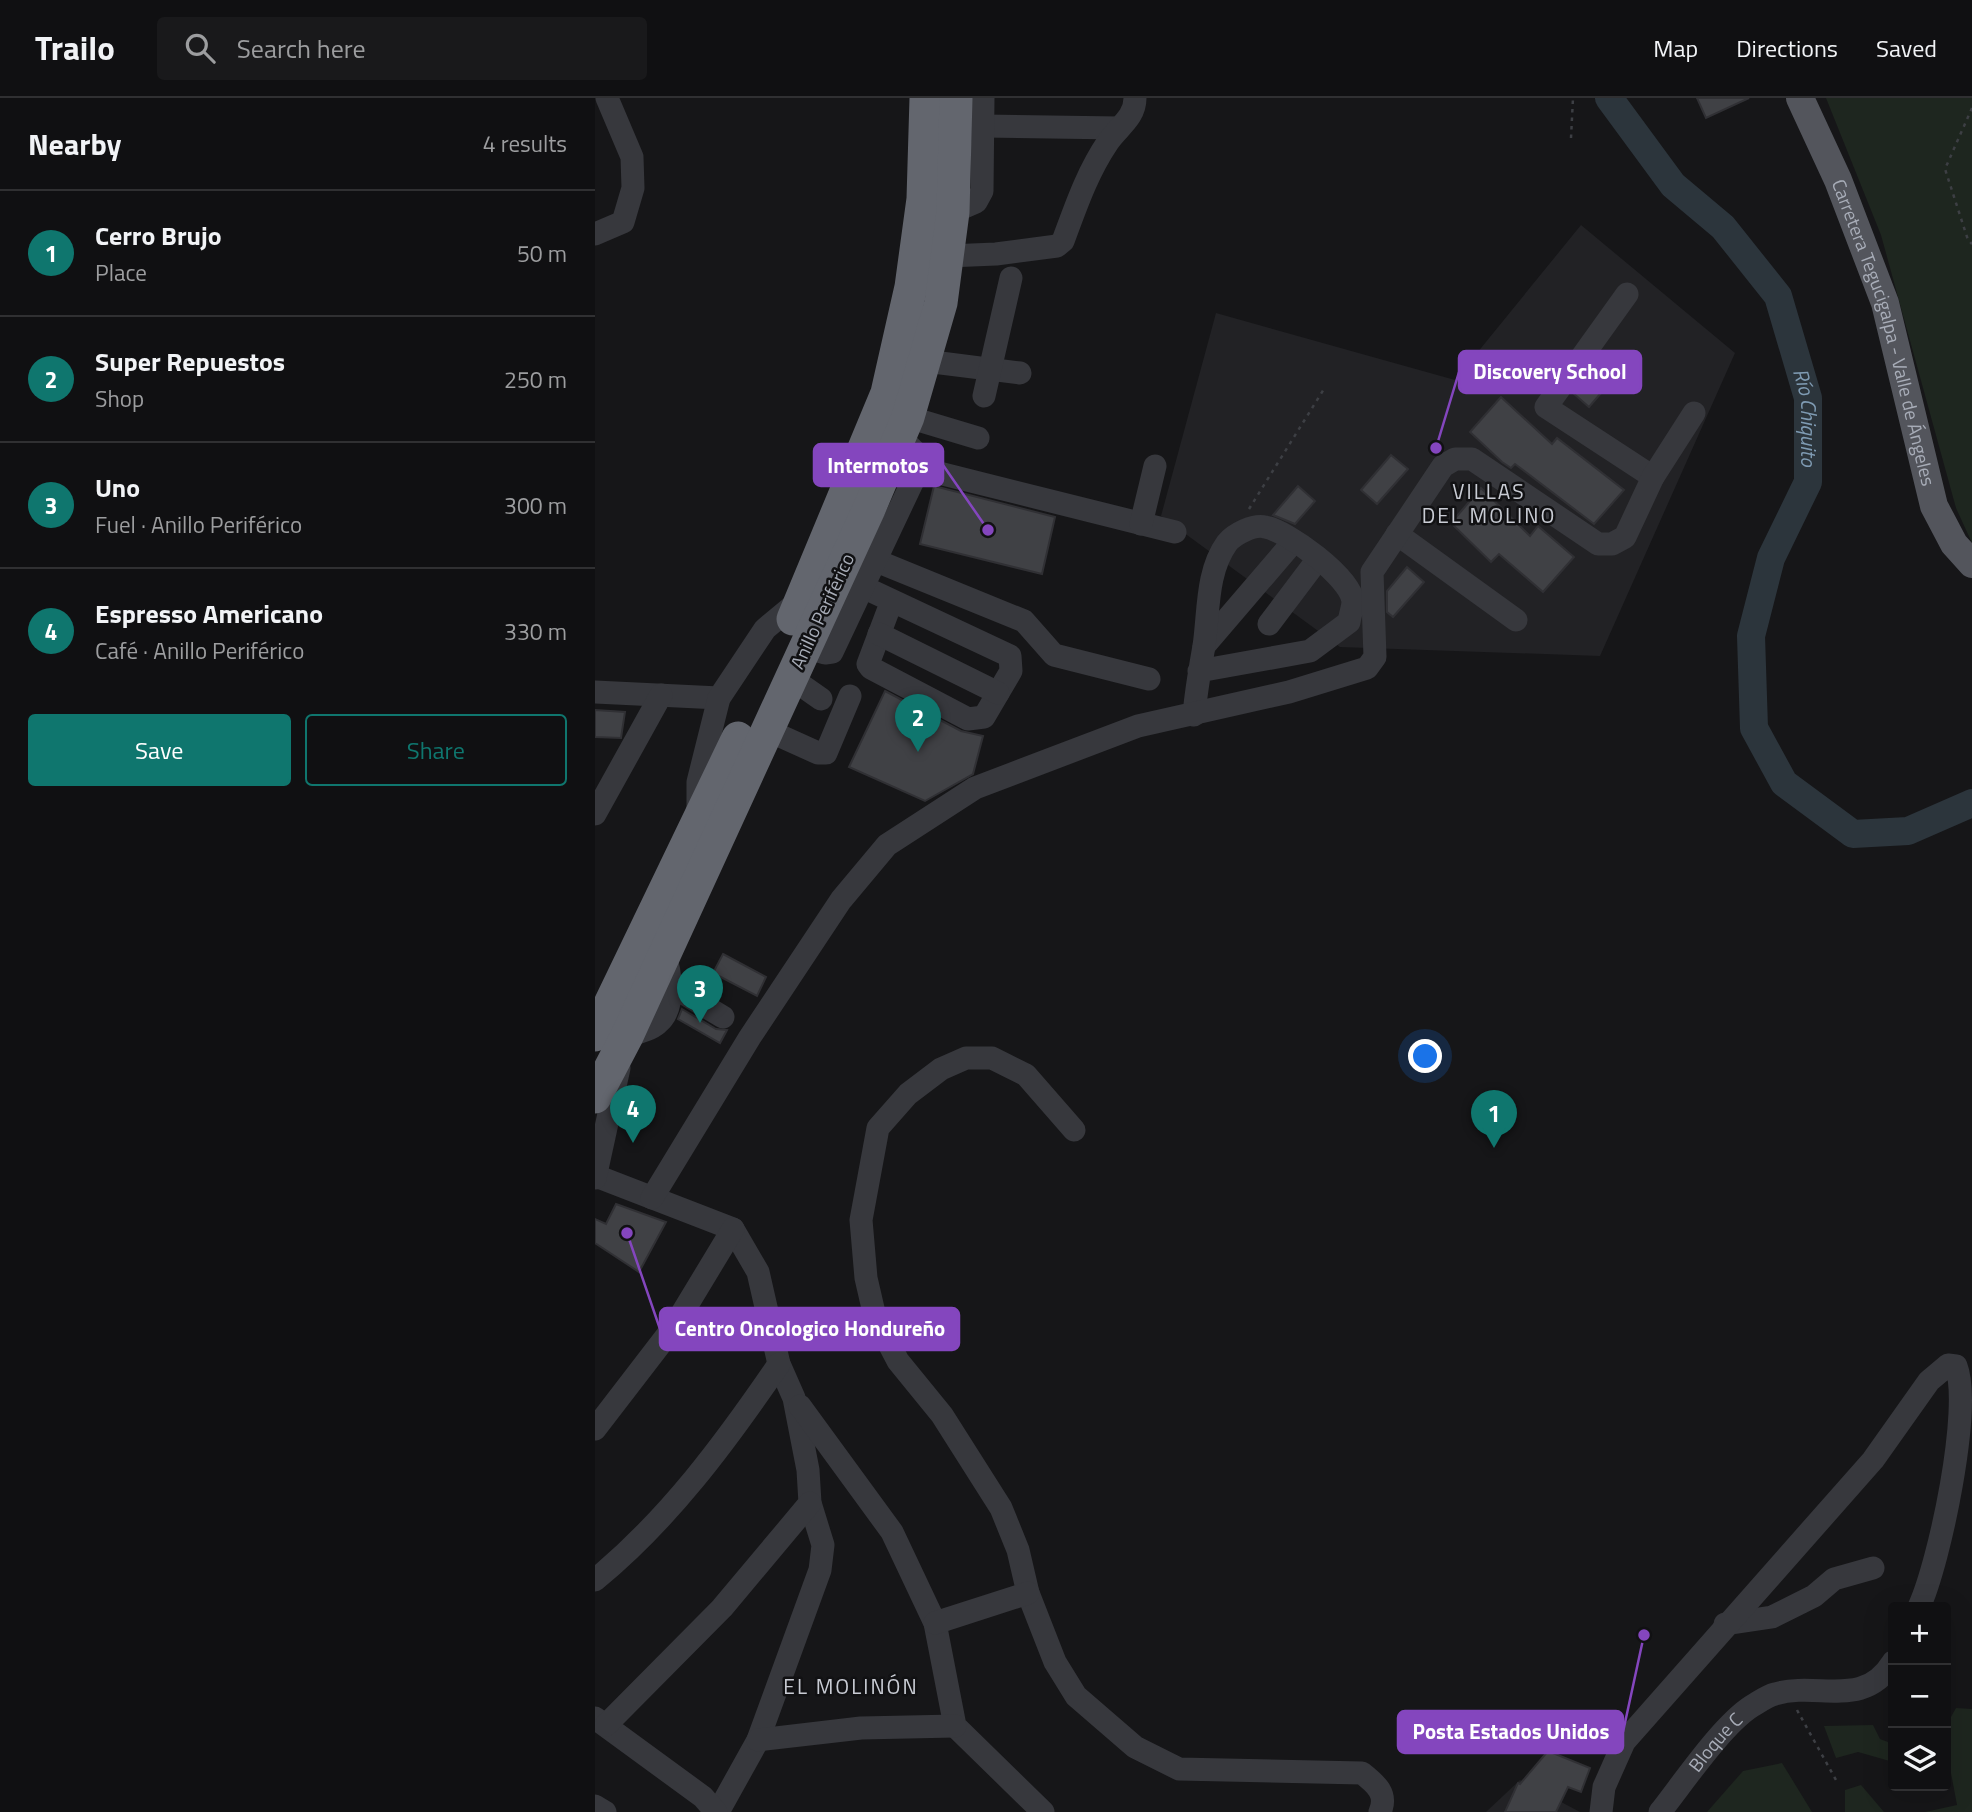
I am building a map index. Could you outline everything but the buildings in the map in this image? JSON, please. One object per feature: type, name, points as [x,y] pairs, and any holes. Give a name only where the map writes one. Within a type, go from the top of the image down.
[{"type":"highway","name":"Anillo Periférico","points":[[595,1097],[615,1038],[698,825],[803,597],[887,393],[911,287],[923,199],[926,98]]},
{"type":"highway","name":"Anillo Periférico","points":[[615,1038],[667,969],[767,730],[805,647],[865,553],[941,303],[953,212],[956,98]]},
{"type":"main road","name":"Carretera Tegucigalpa - Valle de Ángeles","points":[[1800,98],[1838,180],[1885,303],[1934,506],[1954,544],[1972,564]]},
{"type":"street","points":[[595,234],[623,222],[633,188],[632,157],[607,98]]},
{"type":"street","points":[[953,212],[976,202],[982,191],[983,98]]},
{"type":"street","points":[[948,256],[996,254],[1058,246],[1063,241],[1088,173],[1135,109],[1135,98]]},
{"type":"street","points":[[983,125],[1119,128]]},
{"type":"street","points":[[984,396],[1010,278]]},
{"type":"street","points":[[1627,294],[1546,407],[1653,477]]},
{"type":"street","points":[[925,361],[1020,373]]},
{"type":"street","points":[[652,1198],[750,1037],[841,900],[887,845],[975,788],[1138,726],[1301,688],[1367,668],[1375,657],[1372,572],[1443,466],[1455,459],[1472,458],[1598,544],[1612,544],[1625,537],[1653,477],[1694,413]]},
{"type":"street","points":[[904,427],[978,438]]},
{"type":"street","points":[[805,647],[825,653],[832,652],[863,587],[865,553],[919,468],[918,455],[904,427]]},
{"type":"street","points":[[1141,524],[1155,466]]},
{"type":"street","points":[[919,468],[1175,533]]},
{"type":"street","points":[[1194,715],[1199,671],[1204,646],[1211,578],[1228,541],[1253,527],[1266,527],[1294,541],[1336,572],[1345,584],[1353,600],[1349,622],[1310,651],[1199,671]]},
{"type":"street","points":[[1397,534],[1516,620]]},
{"type":"street","points":[[1204,646],[1294,541]]},
{"type":"street","points":[[865,553],[1024,621],[1055,655],[1149,679]]},
{"type":"street","points":[[1269,624],[1318,559]]},
{"type":"street","points":[[863,587],[891,603],[1010,656],[1011,671],[984,717],[968,719],[871,668],[868,664],[891,603]]},
{"type":"street","points":[[698,825],[698,782],[719,698],[765,629],[803,597]]},
{"type":"street","points":[[879,634],[997,694]]},
{"type":"street","points":[[791,678],[821,699]]},
{"type":"street","points":[[595,692],[719,698]]},
{"type":"street","points":[[595,814],[604,780],[661,695]]},
{"type":"street","points":[[767,730],[818,753],[826,753],[850,696]]},
{"type":"street","points":[[667,969],[723,1017]]},
{"type":"street","points":[[615,1038],[596,1177],[733,1230],[758,1272],[779,1364],[794,1398],[892,1532],[935,1623],[955,1726],[1043,1812]]},
{"type":"street","points":[[1074,1130],[1026,1075],[992,1058],[965,1058],[941,1069],[908,1094],[878,1128],[861,1220],[866,1278],[875,1317],[898,1361],[942,1415],[1001,1508],[1018,1550],[1028,1593],[1055,1662],[1076,1696],[1135,1746],[1179,1769],[1362,1773],[1377,1785],[1383,1798],[1380,1812]]},
{"type":"street","points":[[595,1429],[675,1325],[733,1230]]},
{"type":"street","points":[[595,1580],[632,1549],[704,1471],[779,1364]]},
{"type":"street","points":[[1601,1812],[1604,1787],[1624,1742],[1873,1460],[1929,1381],[1948,1364],[1957,1366],[1962,1372],[1968,1397],[1961,1473],[1954,1514],[1922,1602]]},
{"type":"street","points":[[794,1398],[808,1471],[810,1503],[823,1545],[820,1570],[758,1740],[717,1812],[703,1797],[601,1721],[722,1608],[810,1503]]},
{"type":"street","points":[[808,1471],[841,1464]]},
{"type":"street","points":[[1725,1625],[1772,1617],[1814,1596],[1835,1579],[1873,1568]]},
{"type":"street","points":[[935,1623],[1028,1593]]},
{"type":"street","points":[[1786,1692],[1855,1691],[1874,1684],[1890,1665]]},
{"type":"street","name":"Bloque C","points":[[1660,1812],[1748,1708],[1774,1694],[1786,1692]]},
{"type":"street","points":[[758,1740],[860,1728],[955,1726]]},
{"type":"street","points":[[595,1806],[605,1812]]},
{"type":"path","points":[[1571,138],[1573,98]]},
{"type":"path","points":[[1972,108],[1945,169],[1968,240],[1972,244]]},
{"type":"path","points":[[1228,541],[1324,389]]},
{"type":"path","points":[[1786,1692],[1836,1780]]},
{"type":"shaded area","points":[[1826,98],[1972,98],[1972,543],[1956,508],[1881,235]]},
{"type":"shaded area","points":[[1581,225],[1735,353],[1600,656],[1340,647],[1161,516],[1216,313],[1455,380]]},
{"type":"shaded area","points":[[1956,1708],[1972,1709],[1972,1812],[1925,1812],[1957,1805],[1951,1773],[1951,1717]]},
{"type":"shaded area","points":[[1873,1725],[1880,1739],[1888,1742],[1888,1761],[1858,1752],[1836,1758],[1824,1726]]},
{"type":"shaded area","points":[[1782,1763],[1812,1812],[1707,1812],[1743,1771]]},
{"type":"shaded area","points":[[1520,1780],[1580,1812],[1486,1812]]},
{"type":"shaded area","points":[[1861,1785],[1884,1812],[1845,1812],[1845,1790]]},
{"type":"waterway","name":"Río Chiquito","points":[[1609,98],[1673,185],[1723,227],[1778,296],[1808,398],[1808,482],[1771,558],[1751,636],[1754,728],[1784,783],[1853,834],[1908,831],[1972,803]]},
{"type":"place","name":"Discovery School","points":[[1436,448]]},
{"type":"place","name":"Intermotos","points":[[988,530]]},
{"type":"place","name":"Super Repuestos","points":[[918,752]]},
{"type":"place","name":"Uno","points":[[700,1023]]},
{"type":"place","name":"Espresso Americano","points":[[633,1143]]},
{"type":"place","name":"Cerro Brujo","points":[[1494,1148]]},
{"type":"place","name":"Centro Oncologico Hondureño","points":[[627,1233]]},
{"type":"place","name":"Posta Estados Unidos","points":[[1644,1635]]},
{"type":"district","name":"VILLAS DEL MOLINO","points":[[1489,504]]},
{"type":"district","name":"EL MOLINÓN","points":[[851,1687]]}]
